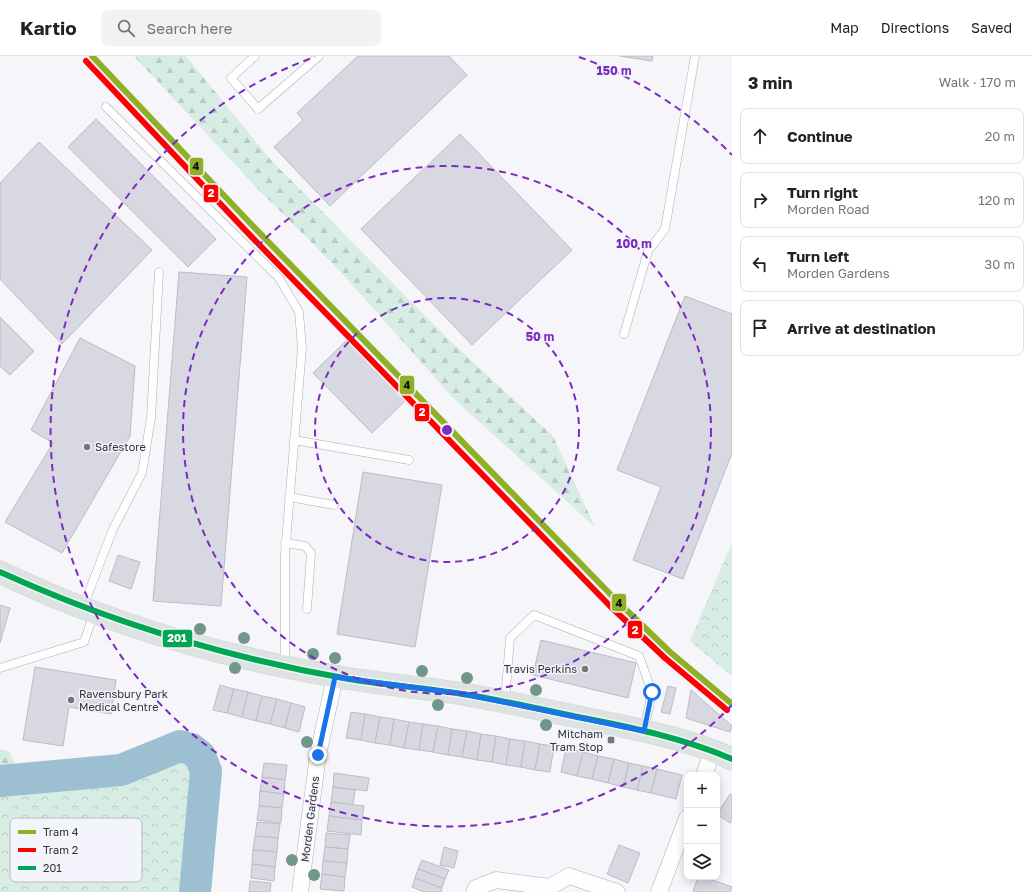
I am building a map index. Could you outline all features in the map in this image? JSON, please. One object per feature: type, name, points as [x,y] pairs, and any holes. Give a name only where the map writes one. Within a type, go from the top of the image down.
[{"type":"main road","points":[[0,572],[36,589],[89,610],[162,636],[285,667],[335,677],[464,694],[644,731],[722,755]]},
{"type":"street","name":"Morden Gardens","points":[[300,892],[318,755],[335,677]]},
{"type":"street","points":[[707,772],[722,755]]},
{"type":"street","points":[[659,892],[684,826]]},
{"type":"street","points":[[474,892],[476,888],[496,880],[550,887],[569,876],[617,892]]},
{"type":"lane","points":[[255,56],[231,78],[258,109],[319,56]]},
{"type":"lane","points":[[624,334],[648,251],[665,229],[695,56]]},
{"type":"lane","points":[[106,107],[279,278],[299,312],[302,348],[285,543],[285,667]]},
{"type":"lane","points":[[0,668],[84,642],[89,610],[113,529],[142,473],[151,418],[159,272]]},
{"type":"lane","points":[[294,440],[409,460]]},
{"type":"lane","points":[[290,497],[334,505]]},
{"type":"lane","points":[[285,543],[305,546],[311,553],[307,609]]},
{"type":"lane","points":[[505,702],[510,638],[534,615],[639,656],[652,692],[644,731]]},
{"type":"green space","points":[[134,56],[186,56],[269,158],[448,339],[553,436],[595,527],[454,399],[339,270],[256,187]]},
{"type":"green space","points":[[732,543],[732,676],[690,641]]},
{"type":"green space","points":[[180,740],[210,748],[208,802],[200,892],[0,892],[0,775],[90,769],[120,765]]},
{"type":"green space","points":[[0,749],[9,751],[19,772],[0,775]]},
{"type":"building","points":[[358,56],[449,56],[467,75],[330,206],[274,147],[303,120],[297,113]]},
{"type":"building","points":[[620,56],[653,56],[652,61]]},
{"type":"building","points":[[96,119],[216,239],[188,267],[68,147]]},
{"type":"building","points":[[460,134],[572,250],[472,345],[361,229]]},
{"type":"building","points":[[39,142],[152,250],[62,344],[0,279],[0,183]]},
{"type":"building","points":[[179,272],[247,277],[221,606],[153,601]]},
{"type":"building","points":[[685,296],[732,314],[732,453],[683,579],[633,560],[661,487],[617,470]]},
{"type":"building","points":[[0,317],[34,351],[10,375],[0,366]]},
{"type":"building","points":[[350,337],[408,398],[372,433],[313,373]]},
{"type":"building","name":"Safestore","points":[[80,338],[135,366],[130,436],[62,553],[5,522],[53,443],[31,430]]},
{"type":"building","points":[[363,472],[442,485],[415,647],[337,634]]},
{"type":"building","points":[[118,555],[140,562],[131,589],[109,581]]},
{"type":"building","points":[[0,605],[10,608],[0,643]]},
{"type":"building","name":"Travis Perkins","points":[[541,640],[636,663],[628,698],[533,675]]},
{"type":"building","name":"Ravensbury Park Medical Centre","points":[[35,667],[116,680],[111,714],[69,707],[63,746],[23,740]]},
{"type":"building","points":[[220,685],[234,689],[227,713],[213,710]]},
{"type":"building","points":[[668,686],[676,688],[670,714],[661,712]]},
{"type":"building","points":[[234,689],[248,692],[242,717],[227,713]]},
{"type":"building","points":[[691,690],[732,726],[730,732],[686,718]]},
{"type":"building","points":[[248,692],[262,696],[256,721],[242,717]]},
{"type":"building","points":[[262,696],[277,699],[270,724],[256,721]]},
{"type":"building","points":[[277,699],[291,703],[285,728],[270,724]]},
{"type":"building","points":[[291,703],[305,707],[299,732],[285,728]]},
{"type":"building","points":[[351,712],[365,714],[361,740],[346,738]]},
{"type":"building","points":[[365,714],[380,717],[375,743],[361,740]]},
{"type":"building","points":[[380,717],[394,719],[390,745],[375,743]]},
{"type":"building","points":[[394,719],[409,722],[404,748],[390,745]]},
{"type":"building","points":[[409,722],[423,724],[419,750],[404,748]]},
{"type":"building","points":[[423,724],[438,726],[433,752],[419,750]]},
{"type":"building","points":[[438,726],[452,729],[448,755],[433,752]]},
{"type":"building","points":[[452,729],[467,731],[462,757],[448,755]]},
{"type":"building","points":[[467,731],[481,734],[477,760],[462,757]]},
{"type":"building","points":[[481,734],[496,736],[492,762],[477,760]]},
{"type":"building","points":[[496,736],[510,739],[506,765],[492,762]]},
{"type":"building","points":[[510,739],[525,741],[521,767],[506,765]]},
{"type":"building","points":[[525,741],[540,744],[535,770],[521,767]]},
{"type":"building","points":[[540,744],[554,746],[550,772],[535,770]]},
{"type":"building","points":[[566,748],[583,752],[577,776],[561,772]]},
{"type":"building","points":[[583,752],[598,756],[592,779],[577,776]]},
{"type":"building","points":[[598,756],[614,759],[608,783],[592,779]]},
{"type":"building","points":[[614,759],[629,763],[623,787],[608,783]]},
{"type":"building","points":[[264,763],[287,765],[285,780],[262,777]]},
{"type":"building","points":[[629,763],[643,766],[637,790],[623,787]]},
{"type":"building","points":[[643,766],[657,769],[651,793],[637,790]]},
{"type":"building","points":[[657,769],[682,775],[676,799],[651,793]]},
{"type":"building","points":[[334,773],[369,778],[367,791],[333,787]]},
{"type":"building","points":[[262,777],[285,780],[284,794],[260,791]]},
{"type":"building","points":[[333,787],[355,790],[353,805],[331,802]]},
{"type":"building","points":[[260,791],[284,794],[282,808],[259,806]]},
{"type":"building","points":[[730,794],[732,796],[732,819],[730,823],[720,816],[720,809]]},
{"type":"building","points":[[331,802],[364,806],[362,820],[329,816]]},
{"type":"building","points":[[259,806],[282,808],[281,823],[257,820]]},
{"type":"building","points":[[329,816],[362,820],[361,835],[327,831]]},
{"type":"building","points":[[257,822],[280,824],[278,838],[255,836]]},
{"type":"building","points":[[326,833],[350,835],[348,849],[325,847]]},
{"type":"building","points":[[255,836],[278,838],[277,852],[253,850]]},
{"type":"building","points":[[619,845],[640,853],[628,883],[607,874]]},
{"type":"building","points":[[325,847],[348,849],[347,863],[323,861]]},
{"type":"building","points":[[444,847],[458,851],[454,868],[440,865]]},
{"type":"building","points":[[253,850],[277,852],[275,867],[252,864]]},
{"type":"building","points":[[422,860],[449,870],[445,879],[418,869]]},
{"type":"building","points":[[323,861],[347,863],[345,877],[322,874]]},
{"type":"building","points":[[252,864],[275,867],[274,881],[251,878]]},
{"type":"building","points":[[418,869],[445,879],[442,888],[415,878]]},
{"type":"building","points":[[322,874],[345,877],[344,891],[320,889]]},
{"type":"building","points":[[415,878],[442,888],[441,892],[424,892],[412,887]]},
{"type":"building","points":[[697,880],[712,880],[732,887],[730,892],[693,892]]},
{"type":"building","points":[[250,881],[271,883],[270,892],[249,892]]},
{"type":"waterway","points":[[0,781],[121,770],[180,746],[191,749],[200,756],[206,771],[195,892]]},
{"type":"tram line","name":"4","points":[[92,56],[251,224],[615,599],[670,652],[732,704]]},
{"type":"tram line","name":"2","points":[[86,61],[245,230],[609,605],[665,658],[727,710]]},
{"type":"transit line","name":"201","points":[[0,572],[128,623],[171,637],[259,661],[349,679],[477,696],[506,702],[656,734],[695,745],[732,759]]},
{"type":"place","name":"Safestore","points":[[87,447]]},
{"type":"place","name":"Travis Perkins","points":[[585,669]]},
{"type":"place","name":"Ravensbury Park Medical Centre","points":[[71,700]]},
{"type":"place","name":"Mitcham Tram Stop","points":[[611,740]]},
{"type":"route","points":[[318,755],[335,677],[464,694],[644,731],[652,692]]}]
